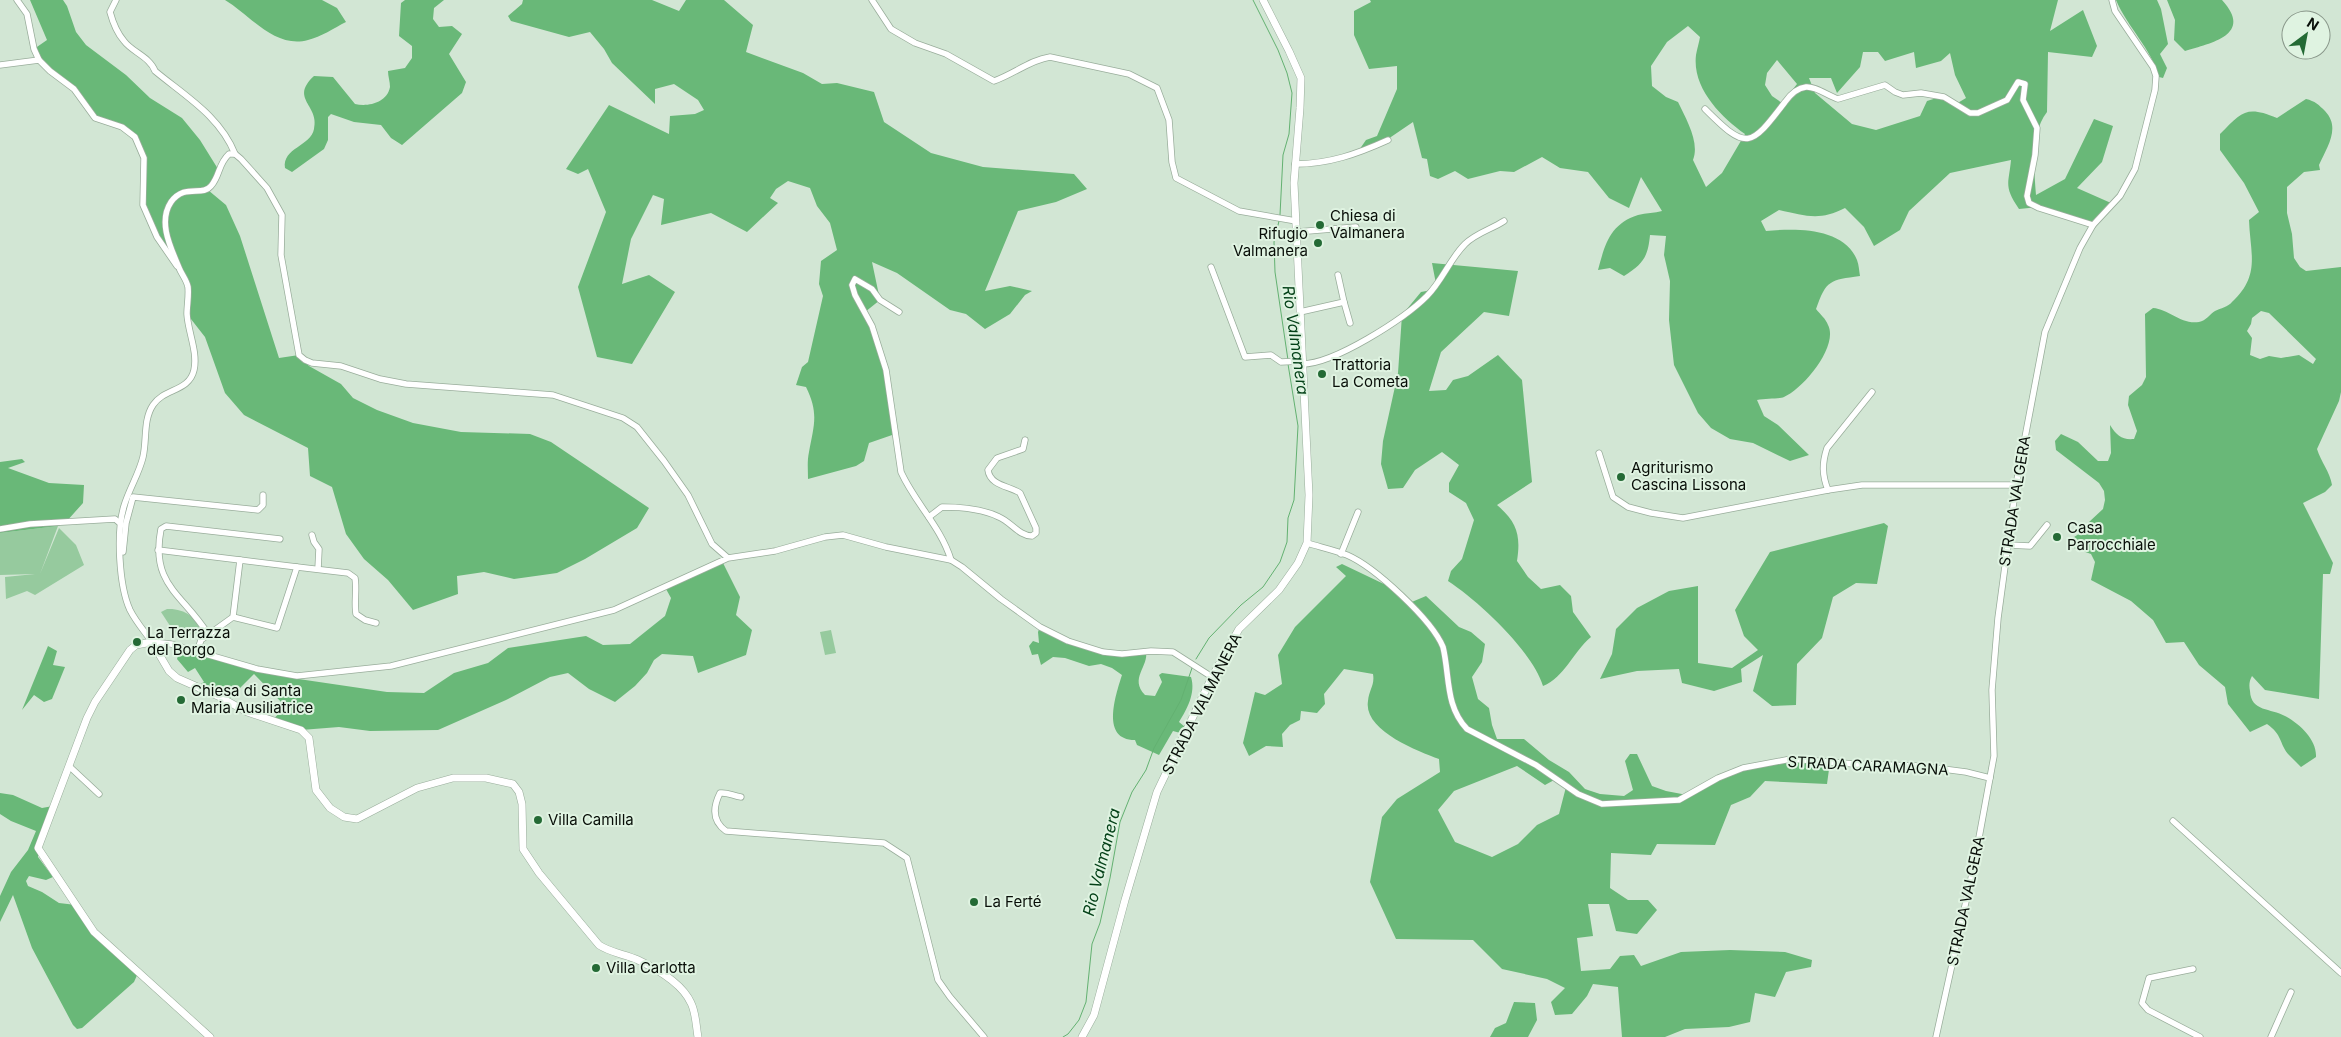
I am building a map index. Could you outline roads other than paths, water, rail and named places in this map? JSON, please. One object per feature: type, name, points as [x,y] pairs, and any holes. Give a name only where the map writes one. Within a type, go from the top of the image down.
[{"type":"street","points":[[18,0],[27,14],[34,49],[39,60],[74,89],[95,118],[122,127],[135,137],[144,158],[143,205],[157,237],[180,269]]},
{"type":"street","points":[[116,0],[110,12],[115,27],[124,42],[153,67],[155,71],[204,109],[226,136],[235,154],[267,188],[282,215],[281,255],[299,354],[305,360],[312,363],[341,366],[380,379],[406,384],[553,395],[623,418],[637,427],[664,461],[688,495],[712,544],[728,558]]},
{"type":"street","points":[[872,0],[891,29],[916,43],[946,54],[994,81],[1038,59],[1050,58],[1129,74],[1157,88],[1169,120],[1172,162],[1176,178],[1239,211],[1296,220]]},
{"type":"street","name":"STRADA VALMANERA","points":[[1082,1037],[1094,1015],[1152,804],[1212,677],[1239,629],[1279,590],[1298,563],[1307,543],[1309,495],[1296,232],[1295,164],[1300,108],[1300,78],[1290,52],[1263,0]]},
{"type":"street","name":"STRADA VALGERA","points":[[1936,1037],[1974,865],[1994,756],[1992,690],[1994,659],[2016,485],[2044,332],[2080,248],[2093,225],[2120,196],[2135,169],[2156,82],[2150,60],[2115,11],[2112,0]]},
{"type":"street","points":[[0,65],[39,60]]},
{"type":"street","points":[[1705,109],[1732,132],[1747,140],[1762,131],[1796,90],[1805,87],[1838,99],[1885,85],[1895,92],[1903,94],[1921,93],[1944,97],[1970,113],[1978,113],[2001,104],[2010,96],[2018,82],[2022,82],[2025,84],[2023,100],[2036,128],[2035,155],[2027,196],[2029,203],[2093,225]]},
{"type":"street","points":[[1295,164],[1317,164],[1343,158],[1368,150],[1388,140]]},
{"type":"street","points":[[235,154],[229,154],[223,160],[215,182],[210,188],[176,196],[169,206],[165,222],[166,233],[188,286],[188,314],[194,368],[186,384],[162,395],[151,408],[146,427],[143,458],[126,501],[121,524],[121,556],[127,602],[134,618],[152,642],[169,671],[177,678],[218,696],[246,712],[300,730],[309,738],[316,790],[330,808],[344,817],[357,819],[417,788],[453,778],[486,778],[514,784],[519,792],[522,804],[524,849],[534,866],[599,945],[609,951],[652,967],[678,987],[691,1004],[698,1037]]},
{"type":"street","points":[[1211,267],[1245,357],[1271,355],[1281,362],[1315,364],[1340,354],[1411,310],[1428,296],[1464,245],[1476,235],[1492,229],[1504,221]]},
{"type":"street","points":[[1296,232],[1356,227]]},
{"type":"street","points":[[1338,275],[1350,323]]},
{"type":"street","points":[[899,312],[880,300],[872,289],[855,279],[852,285],[855,295],[872,326],[886,370],[901,472],[908,487],[946,545],[951,560]]},
{"type":"street","points":[[1300,312],[1344,302]]},
{"type":"street","points":[[1828,490],[1823,477],[1823,460],[1827,448],[1872,392]]},
{"type":"street","points":[[929,517],[942,507],[989,513],[1005,520],[1024,534],[1032,536],[1036,532],[1036,528],[1020,493],[998,484],[991,478],[988,470],[990,464],[997,458],[1023,450],[1025,440]]},
{"type":"street","points":[[1599,452],[1613,497],[1628,507],[1683,518],[1862,485],[2016,485]]},
{"type":"street","points":[[121,556],[125,546],[128,513],[133,498],[258,510],[263,506],[263,495]]},
{"type":"street","points":[[1341,554],[1358,512]]},
{"type":"street","points":[[0,529],[30,524],[115,519],[121,524]]},
{"type":"street","points":[[2008,545],[2030,546],[2047,525]]},
{"type":"street","points":[[208,634],[199,619],[175,595],[165,579],[158,550],[161,529],[166,526],[280,539]]},
{"type":"street","points":[[312,535],[314,542],[320,549],[318,569]]},
{"type":"street","points":[[210,1037],[94,932],[39,851],[40,841],[52,815],[87,718],[112,676],[136,645],[152,642],[171,644],[257,669],[297,676],[391,666],[614,610],[728,558],[775,551],[825,537],[843,535],[886,547],[951,560],[962,566],[1001,599],[1040,627],[1068,641],[1103,652],[1122,654],[1166,650],[1180,654],[1212,677]]},
{"type":"street","name":"STRADA CARAMAGNA","points":[[1307,543],[1356,560],[1389,584],[1420,614],[1440,639],[1445,654],[1446,675],[1453,708],[1460,722],[1467,729],[1536,766],[1578,794],[1602,804],[1678,800],[1718,778],[1744,768],[1791,759],[1854,764],[1920,766],[1966,772],[1990,778]]},
{"type":"street","points":[[158,550],[348,573],[355,578],[354,603],[356,614],[365,620],[376,622]]},
{"type":"street","points":[[233,618],[240,560]]},
{"type":"street","points":[[197,652],[201,640],[233,618],[277,628],[297,567]]},
{"type":"street","points":[[70,767],[100,794]]},
{"type":"street","points":[[741,797],[727,792],[720,792],[716,800],[715,814],[717,822],[726,831],[884,843],[907,858],[938,980],[984,1037]]},
{"type":"street","points":[[2173,821],[2341,974]]},
{"type":"street","points":[[2194,969],[2149,978],[2142,1003],[2144,1007],[2200,1037]]},
{"type":"street","points":[[2271,1037],[2291,992]]},
{"type":"waterway","name":"Rio Valmanera","points":[[1253,0],[1278,50],[1292,93],[1289,134],[1283,155],[1280,215]]},
{"type":"waterway","name":"Rio Valmanera","points":[[1279,221],[1274,242],[1275,272],[1288,360]]},
{"type":"waterway","name":"Rio Valmanera","points":[[1196,659],[1209,638],[1241,605],[1263,587],[1280,562],[1287,542],[1288,518],[1294,500],[1298,426],[1288,364]]},
{"type":"waterway","name":"Rio Valmanera","points":[[1063,1037],[1068,1034],[1079,1020],[1086,1002],[1092,944],[1100,923],[1120,822],[1132,792],[1146,770],[1154,748],[1181,700],[1192,668]]},
{"type":"place","name":"Chiesa di Valmanera","points":[[1320,225]]},
{"type":"place","name":"Rifugio Valmanera","points":[[1318,243]]},
{"type":"place","name":"Trattoria La Cometa","points":[[1322,374]]},
{"type":"place","name":"Agriturismo Cascina Lissona","points":[[1621,477]]},
{"type":"place","name":"Casa Parrocchiale","points":[[2057,537]]},
{"type":"place","name":"La Terrazza del Borgo","points":[[137,642]]},
{"type":"place","name":"Chiesa di Santa Maria Ausiliatrice","points":[[181,700]]},
{"type":"place","name":"Villa Camilla","points":[[538,820]]},
{"type":"place","name":"La Ferté","points":[[974,902]]},
{"type":"place","name":"Villa Carlotta","points":[[596,968]]}]
